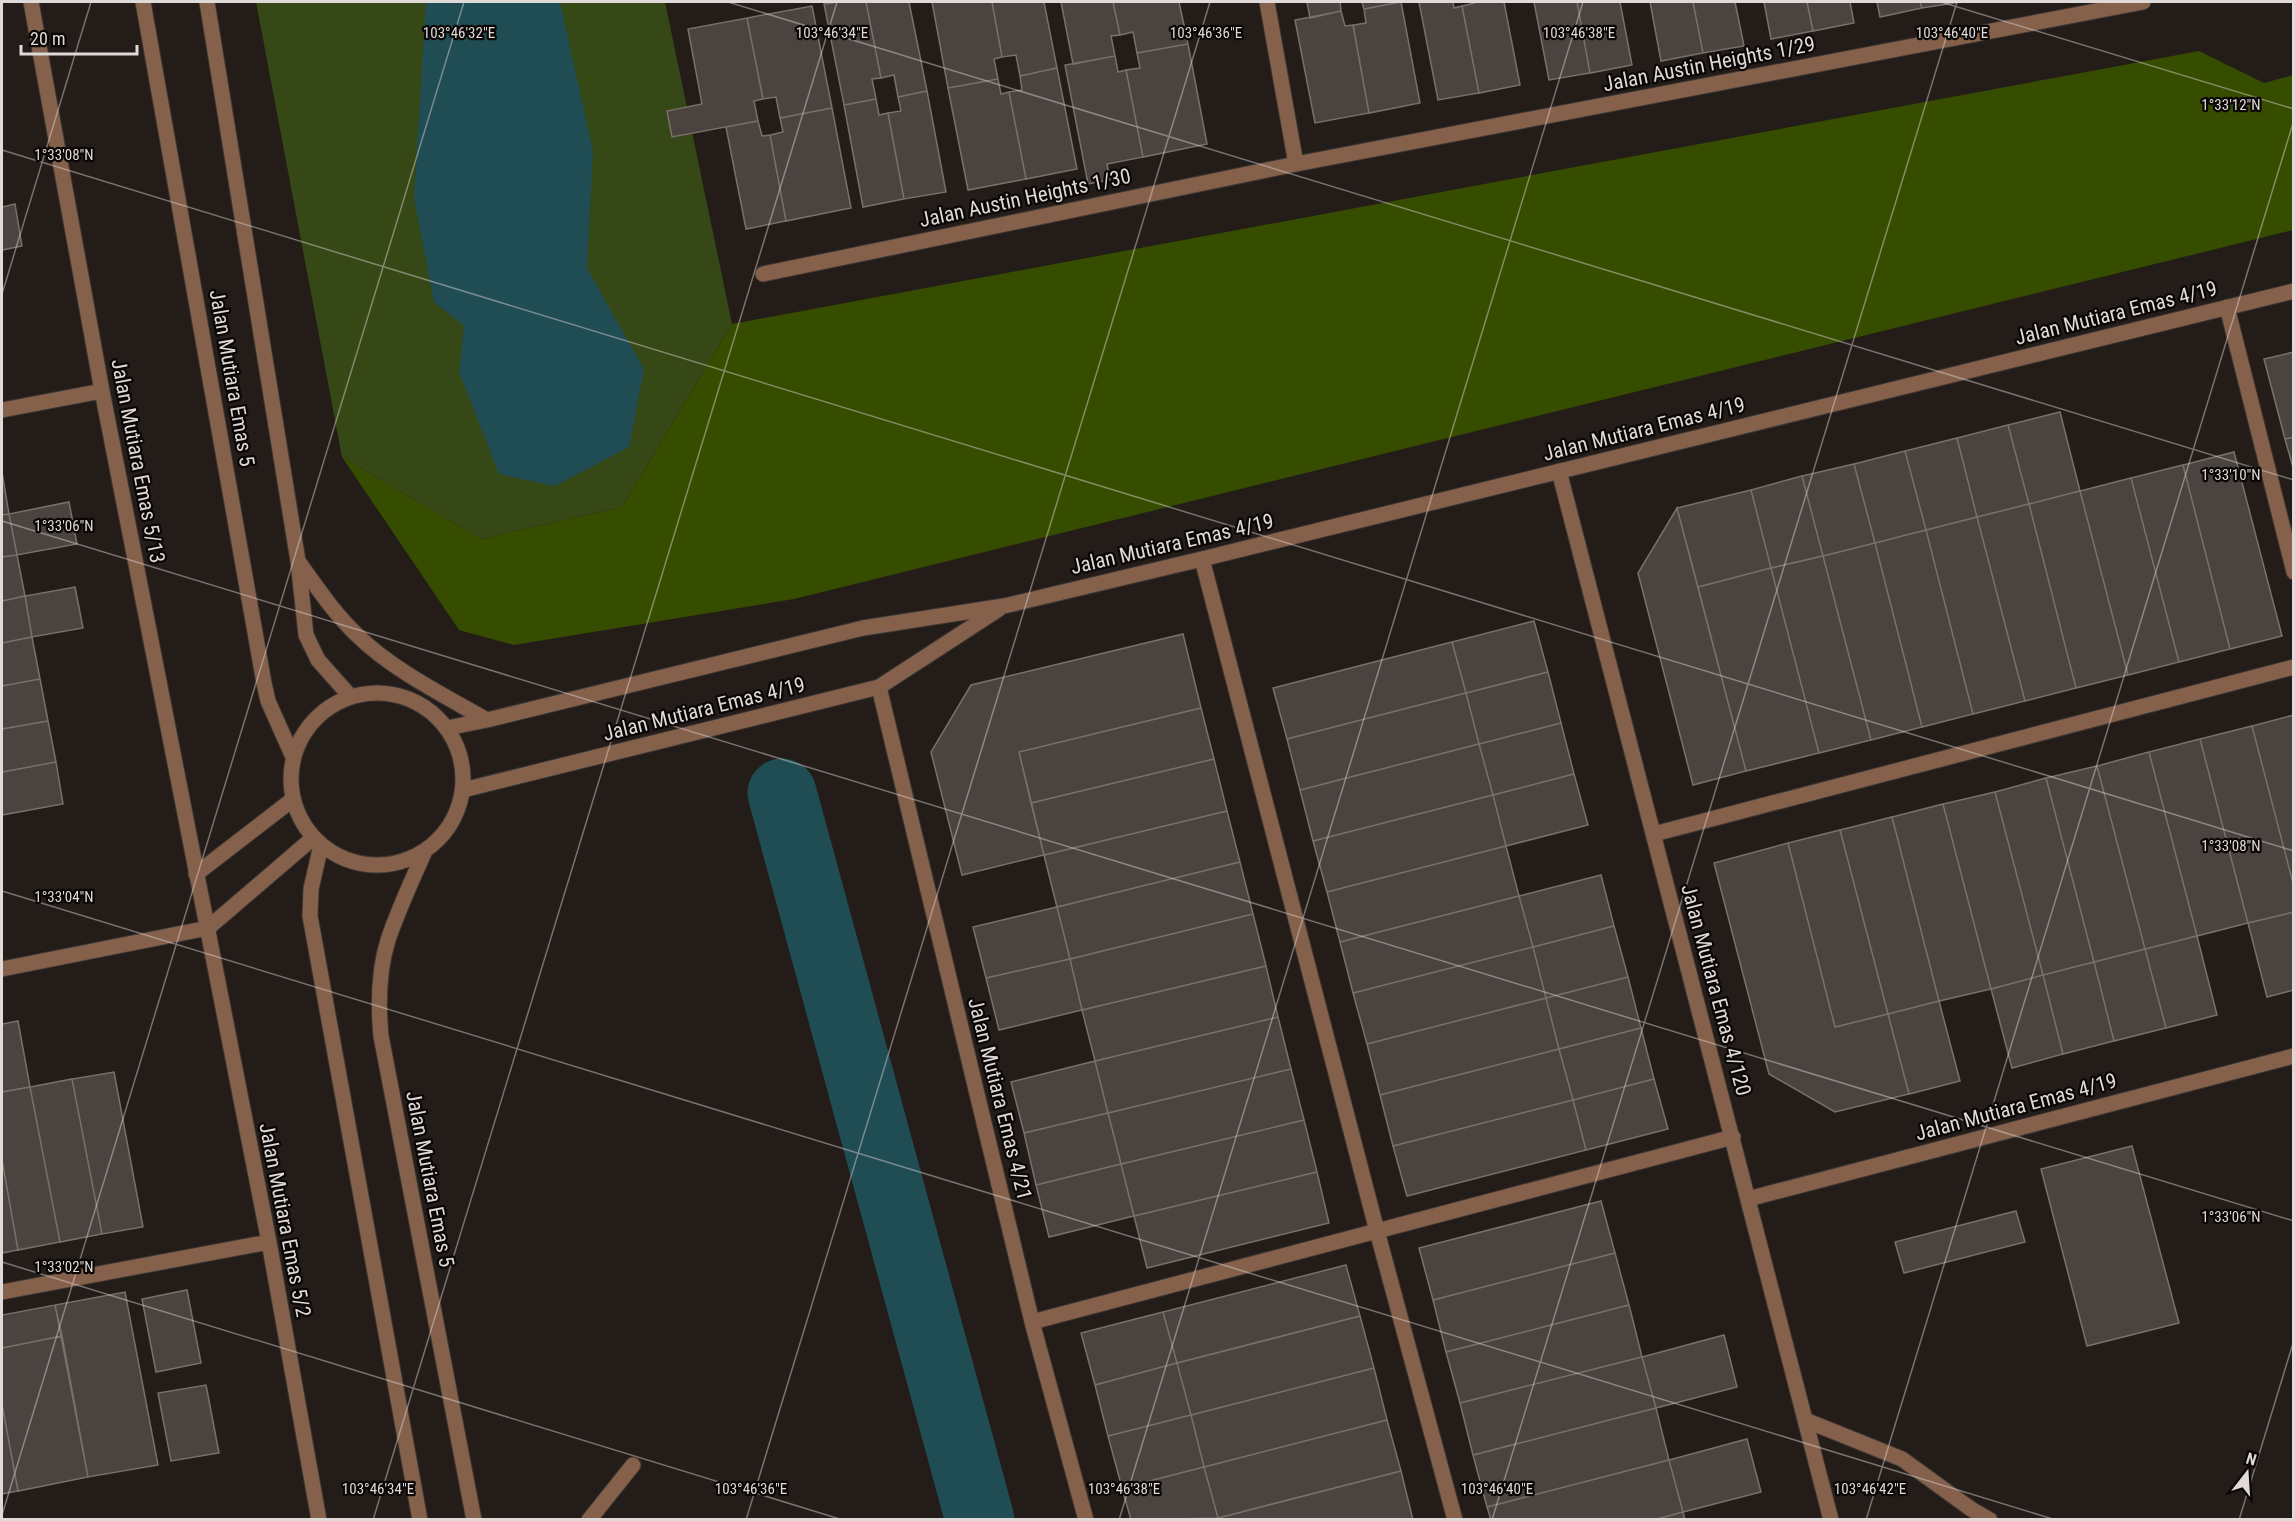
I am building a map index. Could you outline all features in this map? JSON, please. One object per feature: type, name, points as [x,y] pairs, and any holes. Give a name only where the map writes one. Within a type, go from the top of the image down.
[{"type":"street","name":"Jalan Mutiara Emas 5/13","points":[[31,2],[102,391],[208,928]]},
{"type":"street","name":"Jalan Mutiara Emas 5","points":[[143,2],[264,683],[273,714],[293,757]]},
{"type":"street","name":"Jalan Mutiara Emas 5","points":[[207,2],[298,561],[306,635],[318,660],[350,696]]},
{"type":"street","points":[[1267,2],[1296,164]]},
{"type":"street","name":"Jalan Austin Heights 1/29","points":[[1296,164],[2137,4]]},
{"type":"street","name":"Jalan Austin Heights 1/30","points":[[763,274],[1296,164]]},
{"type":"street","name":"Jalan Mutiara Emas 4/19","points":[[447,728],[863,628],[1004,606],[2294,291]]},
{"type":"street","points":[[2227,307],[2294,572]]},
{"type":"street","points":[[2,410],[102,391]]},
{"type":"street","name":"Jalan Mutiara Emas 4/120","points":[[1559,471],[1831,1520]]},
{"type":"street","points":[[1202,559],[1377,1231],[1455,1520]]},
{"type":"street","points":[[298,561],[330,607],[358,637],[428,686],[487,720]]},
{"type":"street","name":"Jalan Mutiara Emas 4/19","points":[[463,790],[879,687],[1004,606]]},
{"type":"street","points":[[1654,834],[2294,667]]},
{"type":"street","name":"Jalan Mutiara Emas 4/21","points":[[879,687],[1032,1322],[1086,1520]]},
{"type":"street","points":[[371,692],[393,694],[414,701],[432,712],[447,728],[458,747],[463,768],[463,790],[458,811],[448,830],[414,858],[394,864],[372,865],[350,861],[317,842],[301,820],[292,800],[290,779],[293,757],[300,737],[314,719],[330,706],[350,696],[371,692]]},
{"type":"street","points":[[196,874],[292,800]]},
{"type":"street","points":[[2,969],[208,928],[317,842]]},
{"type":"street","points":[[317,842],[310,916],[420,1520]]},
{"type":"street","name":"Jalan Mutiara Emas 5","points":[[425,851],[387,941],[378,1004],[381,1036],[474,1520]]},
{"type":"street","name":"Jalan Mutiara Emas 5/2","points":[[208,928],[269,1242],[319,1520]]},
{"type":"street","name":"Jalan Mutiara Emas 4/19","points":[[1749,1199],[2294,1056]]},
{"type":"street","points":[[1032,1322],[1733,1137]]},
{"type":"street","points":[[2,1292],[269,1242]]},
{"type":"street","points":[[1805,1420],[1902,1459],[1990,1520]]},
{"type":"street","points":[[589,1520],[633,1465]]},
{"type":"green space","points":[[256,2],[665,2],[732,324],[622,507],[481,539],[342,457]]},
{"type":"green space","points":[[2199,51],[2264,83],[2293,75],[2293,230],[794,599],[514,645],[459,630],[342,457],[481,539],[622,507],[732,324]]},
{"type":"water","points":[[426,2],[560,2],[593,151],[587,268],[644,369],[629,447],[555,486],[499,474],[459,372],[464,326],[434,302],[414,199]]},
{"type":"building","points":[[866,2],[881,78],[872,79],[876,99],[844,105],[824,4]]},
{"type":"building","points":[[866,2],[909,2],[927,91],[898,97],[894,75],[881,78]]},
{"type":"building","points":[[932,2],[992,2],[1002,57],[994,59],[998,79],[948,88]]},
{"type":"building","points":[[992,2],[1044,2],[1057,68],[1020,76],[1016,55],[1002,57]]},
{"type":"building","points":[[1061,2],[1113,2],[1120,35],[1111,36],[1115,56],[1073,64]]},
{"type":"building","points":[[1113,2],[1179,2],[1188,44],[1137,53],[1133,32],[1120,35]]},
{"type":"building","points":[[1307,2],[1340,2],[1341,11],[1310,18]]},
{"type":"building","points":[[1362,2],[1401,2],[1364,9]]},
{"type":"building","points":[[1401,2],[1420,103],[1369,113],[1353,25],[1366,23],[1364,9]]},
{"type":"building","points":[[1419,2],[1453,2],[1454,8],[1462,6],[1479,93],[1438,100]]},
{"type":"building","points":[[1475,2],[1504,2],[1520,85],[1479,93],[1462,6]]},
{"type":"building","points":[[1534,2],[1577,2],[1590,73],[1549,80]]},
{"type":"building","points":[[1577,2],[1620,2],[1632,65],[1590,73]]},
{"type":"building","points":[[1650,2],[1693,2],[1703,53],[1661,61]]},
{"type":"building","points":[[1693,2],[1735,2],[1744,46],[1703,53]]},
{"type":"building","points":[[1764,2],[1807,2],[1813,31],[1771,39]]},
{"type":"building","points":[[1807,2],[1850,2],[1854,23],[1813,31]]},
{"type":"building","points":[[1877,2],[1920,2],[1922,8],[1880,17]]},
{"type":"building","points":[[1920,2],[1961,2],[1922,8]]},
{"type":"building","points":[[812,6],[832,108],[780,118],[776,97],[763,99],[747,18]]},
{"type":"building","points":[[1341,11],[1345,26],[1353,25],[1369,113],[1315,123],[1295,20]]},
{"type":"building","points":[[747,18],[763,99],[754,101],[758,121],[672,137],[667,111],[702,104],[688,29]]},
{"type":"building","points":[[1188,44],[1207,144],[1143,157],[1126,70],[1140,68],[1137,53]]},
{"type":"building","points":[[1115,56],[1118,72],[1126,70],[1143,157],[1107,164],[1110,180],[1088,184],[1065,65]]},
{"type":"building","points":[[1057,68],[1077,169],[1026,179],[1009,92],[1022,90],[1020,76]]},
{"type":"building","points":[[998,79],[1001,94],[1009,92],[1026,179],[968,190],[948,88]]},
{"type":"building","points":[[927,91],[946,192],[904,199],[888,113],[901,111],[898,97]]},
{"type":"building","points":[[876,99],[879,115],[888,113],[904,199],[863,207],[844,105]]},
{"type":"building","points":[[832,108],[851,208],[786,221],[770,135],[783,132],[780,118]]},
{"type":"building","points":[[758,121],[762,136],[770,135],[786,221],[746,229],[726,127]]},
{"type":"building","points":[[15,204],[22,246],[2,250],[2,207]]},
{"type":"building","points":[[2294,352],[2294,437],[2285,439],[2264,359]]},
{"type":"building","points":[[2060,412],[2080,491],[2029,504],[2008,425]]},
{"type":"building","points":[[2008,425],[2029,504],[1977,517],[1957,438]]},
{"type":"building","points":[[2294,437],[2294,471],[2285,439]]},
{"type":"building","points":[[1957,438],[1977,517],[1926,530],[1905,451]]},
{"type":"building","points":[[1905,451],[1926,530],[1875,543],[1854,464]]},
{"type":"building","points":[[2234,452],[2282,636],[2230,649],[2183,465]]},
{"type":"building","points":[[1854,464],[1875,543],[1823,556],[1802,476]]},
{"type":"building","points":[[2183,465],[2230,649],[2179,662],[2131,478]]},
{"type":"building","points":[[2,472],[9,514],[2,515]]},
{"type":"building","points":[[1802,476],[1823,556],[1771,568],[1751,490]]},
{"type":"building","points":[[2131,478],[2179,662],[2128,675],[2080,491]]},
{"type":"building","points":[[1751,490],[1771,568],[1698,587],[1677,508]]},
{"type":"building","points":[[2080,491],[2128,675],[2076,688],[2029,504]]},
{"type":"building","points":[[69,502],[77,544],[17,555],[9,514]]},
{"type":"building","points":[[2029,504],[2076,688],[2025,701],[1977,517]]},
{"type":"building","points":[[1677,508],[1746,771],[1693,785],[1638,573]]},
{"type":"building","points":[[9,514],[17,555],[2,557],[2,515]]},
{"type":"building","points":[[1977,517],[2025,701],[1973,714],[1926,530]]},
{"type":"building","points":[[1926,530],[1973,714],[1922,727],[1875,543]]},
{"type":"building","points":[[1875,543],[1922,727],[1871,740],[1823,556]]},
{"type":"building","points":[[17,555],[25,596],[2,601],[2,557]]},
{"type":"building","points":[[1823,556],[1871,740],[1819,753],[1771,568]]},
{"type":"building","points":[[1771,568],[1819,753],[1746,771],[1698,587]]},
{"type":"building","points":[[75,587],[83,628],[32,637],[25,596]]},
{"type":"building","points":[[25,596],[32,637],[2,643],[2,601]]},
{"type":"building","points":[[1534,621],[1548,672],[1466,693],[1452,642]]},
{"type":"building","points":[[1183,634],[1201,708],[1019,752],[1044,855],[962,875],[931,752],[971,685]]},
{"type":"building","points":[[32,637],[40,679],[2,686],[2,643]]},
{"type":"building","points":[[1452,642],[1466,693],[1287,739],[1273,688]]},
{"type":"building","points":[[1548,672],[1561,723],[1479,744],[1466,693]]},
{"type":"building","points":[[40,679],[48,721],[2,729],[2,686]]},
{"type":"building","points":[[1466,693],[1479,744],[1300,790],[1287,739]]},
{"type":"building","points":[[1201,708],[1214,759],[1031,803],[1019,752]]},
{"type":"building","points":[[2294,715],[2294,887],[2252,726]]},
{"type":"building","points":[[48,721],[56,762],[2,772],[2,729]]},
{"type":"building","points":[[1561,723],[1574,774],[1493,795],[1479,744]]},
{"type":"building","points":[[2252,726],[2294,887],[2294,912],[2248,923],[2200,739]]},
{"type":"building","points":[[2200,739],[2248,923],[2197,936],[2149,752]]},
{"type":"building","points":[[1479,744],[1493,795],[1313,841],[1300,790]]},
{"type":"building","points":[[2149,752],[2197,936],[2145,949],[2097,766]]},
{"type":"building","points":[[1214,759],[1227,811],[1044,855],[1031,803]]},
{"type":"building","points":[[56,762],[63,804],[2,815],[2,772]]},
{"type":"building","points":[[2097,766],[2145,949],[2094,962],[2046,778]]},
{"type":"building","points":[[1574,774],[1588,825],[1506,846],[1493,795]]},
{"type":"building","points":[[2046,778],[2094,962],[2043,975],[1995,792]]},
{"type":"building","points":[[1995,792],[2043,975],[1991,989],[1943,804]]},
{"type":"building","points":[[1493,795],[1506,846],[1327,892],[1313,841]]},
{"type":"building","points":[[1943,804],[1991,989],[1939,1001],[1892,817]]},
{"type":"building","points":[[1227,811],[1240,862],[1057,907],[1044,855]]},
{"type":"building","points":[[1892,817],[1939,1001],[1888,1014],[1840,830]]},
{"type":"building","points":[[1840,830],[1888,1014],[1835,1027],[1788,843]]},
{"type":"building","points":[[1788,843],[1835,1027],[1888,1014],[1909,1094],[1835,1112],[1769,1074],[1714,863]]},
{"type":"building","points":[[1506,846],[1519,896],[1340,942],[1327,892]]},
{"type":"building","points":[[1240,862],[1253,914],[1070,959],[1057,907]]},
{"type":"building","points":[[1601,875],[1614,926],[1533,947],[1519,896]]},
{"type":"building","points":[[1519,896],[1533,947],[1353,993],[1340,942]]},
{"type":"building","points":[[1057,907],[1070,959],[986,978],[973,927]]},
{"type":"building","points":[[2294,912],[2294,990],[2267,997],[2248,923]]},
{"type":"building","points":[[1253,914],[1266,966],[1082,1010],[1070,959]]},
{"type":"building","points":[[1614,926],[1628,977],[1546,998],[1533,947]]},
{"type":"building","points":[[2197,936],[2217,1015],[2166,1028],[2145,949]]},
{"type":"building","points":[[1533,947],[1546,998],[1367,1044],[1353,993]]},
{"type":"building","points":[[2145,949],[2166,1028],[2114,1041],[2094,962]]},
{"type":"building","points":[[1070,959],[1082,1010],[999,1030],[986,978]]},
{"type":"building","points":[[2094,962],[2114,1041],[2063,1054],[2043,975]]},
{"type":"building","points":[[1266,966],[1278,1017],[1095,1061],[1082,1010]]},
{"type":"building","points":[[2043,975],[2063,1054],[2012,1068],[1991,989]]},
{"type":"building","points":[[1628,977],[1641,1028],[1559,1049],[1546,998]]},
{"type":"building","points":[[1546,998],[1559,1049],[1380,1095],[1367,1044]]},
{"type":"building","points":[[1939,1001],[1960,1081],[1909,1094],[1888,1014]]},
{"type":"building","points":[[1278,1017],[1291,1069],[1108,1113],[1095,1061]]},
{"type":"building","points":[[18,1021],[30,1087],[2,1092],[2,1024]]},
{"type":"building","points":[[1641,1028],[1654,1079],[1573,1100],[1559,1049]]},
{"type":"building","points":[[1559,1049],[1573,1100],[1393,1146],[1380,1095]]},
{"type":"building","points":[[1095,1061],[1108,1113],[1024,1133],[1011,1082]]},
{"type":"building","points":[[1291,1069],[1304,1120],[1121,1164],[1108,1113]]},
{"type":"building","points":[[114,1072],[143,1227],[102,1234],[72,1079]]},
{"type":"building","points":[[72,1079],[102,1234],[60,1242],[30,1087]]},
{"type":"building","points":[[1654,1079],[1668,1129],[1586,1150],[1573,1100]]},
{"type":"building","points":[[30,1087],[60,1242],[18,1250],[2,1160],[2,1092]]},
{"type":"building","points":[[1573,1100],[1586,1150],[1407,1196],[1393,1146]]},
{"type":"building","points":[[1108,1113],[1121,1164],[1036,1185],[1024,1133]]},
{"type":"building","points":[[1304,1120],[1317,1172],[1134,1216],[1121,1164]]},
{"type":"building","points":[[2132,1146],[2179,1323],[2087,1346],[2041,1169]]},
{"type":"building","points":[[2,1160],[18,1250],[2,1253]]},
{"type":"building","points":[[1121,1164],[1134,1216],[1049,1237],[1036,1185]]},
{"type":"building","points":[[1317,1172],[1329,1223],[1147,1268],[1134,1216]]},
{"type":"building","points":[[1601,1201],[1615,1253],[1433,1300],[1419,1248]]},
{"type":"building","points":[[2016,1211],[2025,1242],[1904,1273],[1895,1242]]},
{"type":"building","points":[[1615,1253],[1629,1305],[1446,1352],[1433,1300]]},
{"type":"building","points":[[1346,1265],[1360,1316],[1177,1363],[1163,1312]]},
{"type":"building","points":[[187,1290],[201,1363],[156,1372],[142,1299]]},
{"type":"building","points":[[125,1292],[158,1465],[88,1477],[55,1305]]},
{"type":"building","points":[[55,1305],[62,1336],[2,1348],[2,1315]]},
{"type":"building","points":[[1629,1305],[1642,1357],[1460,1403],[1446,1352]]},
{"type":"building","points":[[1163,1312],[1177,1363],[1095,1385],[1081,1333]]},
{"type":"building","points":[[1360,1316],[1374,1368],[1191,1415],[1177,1363]]},
{"type":"building","points":[[1724,1335],[1737,1387],[1656,1408],[1642,1357]]},
{"type":"building","points":[[62,1336],[88,1477],[18,1491],[2,1404],[2,1348]]},
{"type":"building","points":[[1642,1357],[1656,1408],[1473,1455],[1460,1403]]},
{"type":"building","points":[[1177,1363],[1191,1415],[1108,1436],[1095,1385]]},
{"type":"building","points":[[1374,1368],[1387,1420],[1204,1467],[1191,1415]]},
{"type":"building","points":[[206,1385],[219,1453],[171,1461],[158,1393]]},
{"type":"building","points":[[2,1404],[18,1491],[2,1494]]},
{"type":"building","points":[[1656,1408],[1669,1460],[1487,1507],[1473,1455]]},
{"type":"building","points":[[1191,1415],[1204,1467],[1122,1488],[1108,1436]]},
{"type":"building","points":[[1387,1420],[1401,1471],[1218,1518],[1204,1467]]},
{"type":"building","points":[[1747,1439],[1761,1492],[1683,1512],[1669,1460]]},
{"type":"building","points":[[1669,1460],[1683,1512],[1653,1520],[1491,1520],[1487,1507]]},
{"type":"building","points":[[1204,1467],[1218,1518],[1131,1520],[1122,1488]]},
{"type":"building","points":[[1401,1471],[1413,1520],[1219,1520],[1218,1518]]},
{"type":"building","points":[[1683,1512],[1685,1520],[1653,1520]]},
{"type":"waterway","points":[[782,793],[980,1520]]}]
